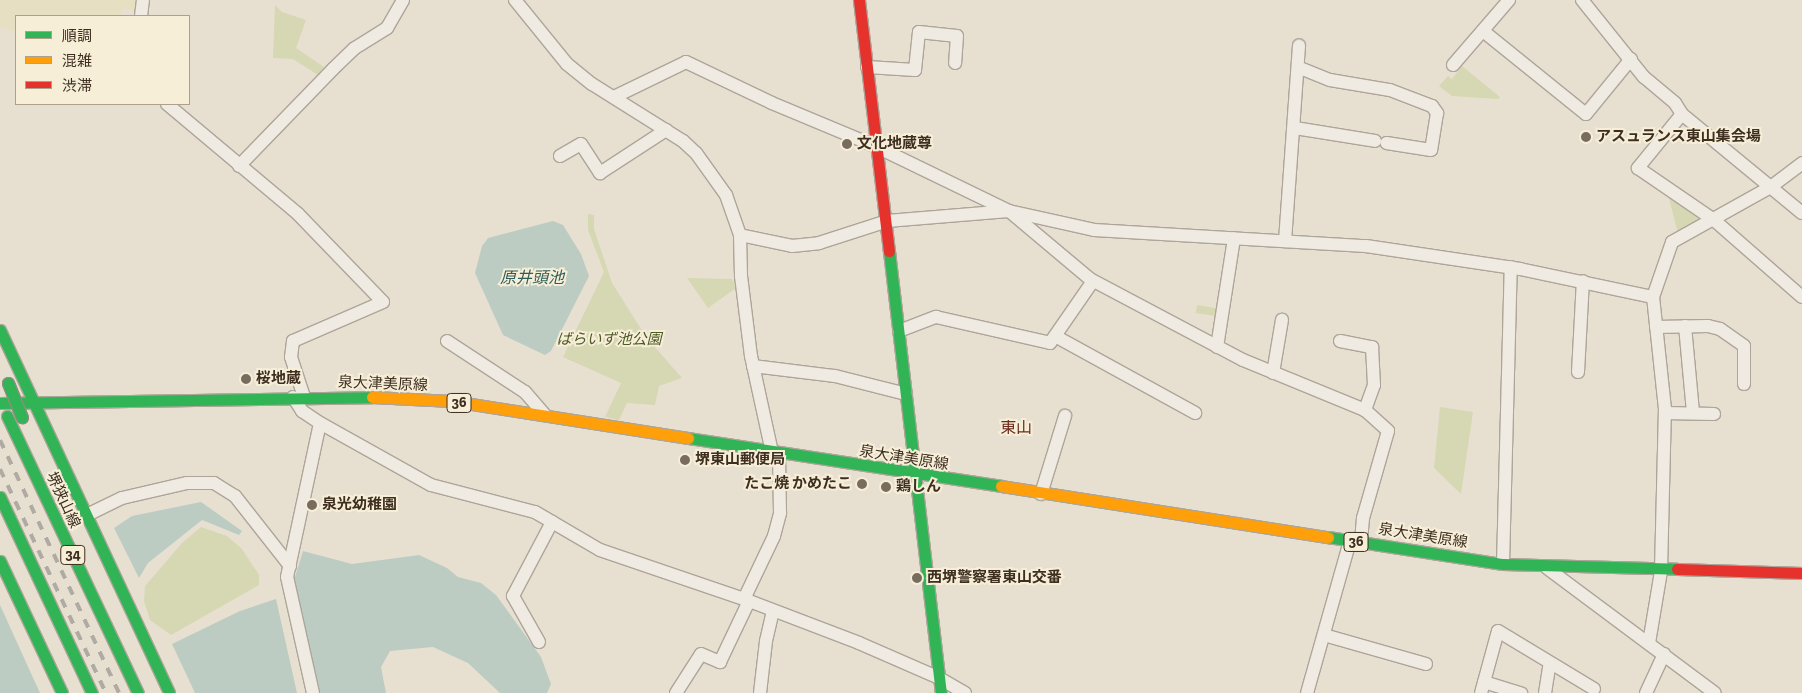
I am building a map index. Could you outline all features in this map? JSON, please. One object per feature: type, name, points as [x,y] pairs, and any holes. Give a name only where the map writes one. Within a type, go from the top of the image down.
[{"type":"main road","points":[[859,0],[887,221],[913,474],[941,693]]},
{"type":"main road","points":[[0,330],[169,693]]},
{"type":"main road","points":[[3,370],[22,417],[52,510]]},
{"type":"main road","name":"泉大津美原線","points":[[0,402],[298,397],[452,402],[1503,564],[1547,568],[1802,573]]},
{"type":"main road","name":"堺狭山線","points":[[0,402],[138,693]]},
{"type":"main road","points":[[0,497],[92,693]]},
{"type":"main road","points":[[0,506],[23,547]]},
{"type":"main road","points":[[0,561],[62,693]]},
{"type":"street","points":[[141,15],[143,0]]},
{"type":"street","points":[[239,166],[355,48],[387,28],[404,0]]},
{"type":"street","points":[[515,0],[567,64],[666,130],[696,153],[726,195],[740,235],[741,276],[753,366],[776,453],[780,513],[774,536],[720,662],[701,654],[676,693]]},
{"type":"street","points":[[1453,65],[1509,0]]},
{"type":"street","points":[[1582,0],[1644,77],[1675,103],[1682,114],[1772,186],[1802,213]]},
{"type":"street","points":[[1483,31],[1586,114],[1631,59]]},
{"type":"street","points":[[867,67],[916,70],[919,32],[957,36],[955,63]]},
{"type":"street","points":[[1286,241],[1300,68],[1299,45]]},
{"type":"street","points":[[614,97],[686,62],[772,103],[877,147],[1009,211],[1094,230],[1366,246],[1510,267],[1653,297]]},
{"type":"street","points":[[1295,128],[1431,150],[1437,112],[1432,106],[1390,90],[1330,80],[1300,68]]},
{"type":"street","points":[[168,105],[298,214],[383,302],[293,341],[291,357],[302,411],[431,485],[535,512],[600,550],[746,600],[859,643],[939,678],[965,693]]},
{"type":"street","points":[[1682,114],[1638,168],[1714,220],[1802,297]]},
{"type":"street","points":[[560,156],[581,144],[600,173],[666,130]]},
{"type":"street","points":[[1649,643],[1661,571],[1665,413],[1653,297],[1672,242],[1772,186],[1802,164]]},
{"type":"street","points":[[740,235],[792,246],[819,243],[887,221],[1009,211],[1093,281],[1217,347],[1273,373],[1365,410],[1388,432],[1356,542],[1324,635],[1307,693]]},
{"type":"street","points":[[1217,347],[1234,238]]},
{"type":"street","points":[[1503,564],[1510,267]]},
{"type":"street","points":[[899,331],[936,317],[1050,344],[1093,281]]},
{"type":"street","points":[[1578,372],[1583,281]]},
{"type":"street","points":[[1273,373],[1282,320]]},
{"type":"street","points":[[1685,326],[1693,413]]},
{"type":"street","points":[[1656,327],[1720,328],[1744,346],[1744,384]]},
{"type":"street","points":[[1055,336],[1195,413]]},
{"type":"street","points":[[1340,341],[1372,347],[1374,385],[1365,410]]},
{"type":"street","points":[[447,342],[525,392],[547,417]]},
{"type":"street","points":[[753,366],[835,376],[906,394]]},
{"type":"street","points":[[1665,413],[1714,414]]},
{"type":"street","points":[[1041,494],[1066,416]]},
{"type":"street","points":[[313,693],[289,591],[290,566],[320,423]]},
{"type":"street","points":[[87,515],[122,498],[187,483],[214,483],[235,496],[290,566]]},
{"type":"street","points":[[539,642],[513,596],[552,522]]},
{"type":"street","points":[[1547,568],[1715,693]]},
{"type":"street","points":[[760,693],[773,611]]},
{"type":"street","points":[[1521,693],[1483,687],[1498,631],[1594,689]]},
{"type":"street","points":[[1324,635],[1426,664]]},
{"type":"street","points":[[1646,693],[1664,654]]},
{"type":"street","points":[[1545,693],[1550,663]]},
{"type":"shaded area","points":[[0,0],[136,0],[135,10],[122,9],[122,15],[15,15],[15,32],[0,27]]},
{"type":"green space","points":[[275,5],[282,12],[306,20],[296,48],[324,67],[318,75],[293,59],[273,58]]},
{"type":"green space","points":[[1462,66],[1500,97],[1498,99],[1452,96],[1439,86],[1448,76],[1452,79]]},
{"type":"green space","points":[[1669,198],[1698,218],[1697,224],[1678,234]]},
{"type":"green space","name":"ばらいず池公園","points":[[588,214],[594,215],[594,229],[612,283],[646,337],[682,378],[659,386],[655,405],[627,403],[619,420],[605,417],[621,383],[563,357],[604,272],[588,230]]},
{"type":"green space","points":[[687,278],[732,279],[736,288],[708,308]]},
{"type":"green space","points":[[1197,305],[1217,308],[1216,316],[1196,313]]},
{"type":"green space","points":[[1440,407],[1473,412],[1461,494],[1434,468]]},
{"type":"green space","points":[[201,527],[227,536],[242,549],[259,575],[259,585],[171,635],[150,620],[144,601],[145,586],[182,543]]},
{"type":"water","name":"原井頭池","points":[[553,221],[563,225],[581,254],[589,276],[551,351],[545,355],[503,335],[475,273],[482,246],[488,238]]},
{"type":"water","points":[[201,502],[242,531],[239,535],[202,520],[148,563],[139,578],[114,528],[132,516]]},
{"type":"water","points":[[303,551],[352,564],[419,555],[447,568],[458,577],[481,583],[496,595],[541,657],[551,684],[547,693],[500,693],[468,663],[433,647],[390,651],[381,667],[386,693],[320,693],[294,580]]},
{"type":"water","points":[[276,599],[297,693],[195,693],[172,644],[240,611]]},
{"type":"water","points":[[0,605],[40,693],[0,693]]},
{"type":"railway","points":[[0,440],[119,693]]},
{"type":"railway","points":[[0,469],[106,693]]},
{"type":"traffic: fast","points":[[889,251],[941,693]]},
{"type":"traffic: fast","points":[[0,330],[169,693]]},
{"type":"traffic: fast","points":[[8,383],[22,417]]},
{"type":"traffic: fast","points":[[0,403],[372,397]]},
{"type":"traffic: fast","points":[[7,416],[138,693]]},
{"type":"traffic: fast","points":[[688,438],[1001,486]]},
{"type":"traffic: fast","points":[[0,497],[92,693]]},
{"type":"traffic: fast","points":[[1328,537],[1503,564],[1677,569]]},
{"type":"traffic: fast","points":[[0,561],[62,693]]},
{"type":"traffic: slow","points":[[372,397],[452,401],[688,438]]},
{"type":"traffic: slow","points":[[1001,486],[1328,537]]},
{"type":"traffic: jam","points":[[859,0],[889,251]]},
{"type":"traffic: jam","points":[[1677,569],[1802,573]]},
{"type":"place","name":"アスュランス東山集会場","points":[[1586,137]]},
{"type":"place","name":"文化地蔵尊","points":[[847,144]]},
{"type":"place","name":"桜地蔵","points":[[246,379]]},
{"type":"place","name":"堺東山郵便局","points":[[685,460]]},
{"type":"place","name":"たこ焼 かめたこ","points":[[862,484]]},
{"type":"place","name":"鶏しん","points":[[886,487]]},
{"type":"place","name":"泉光幼稚園","points":[[312,505]]},
{"type":"place","name":"西堺警察署東山交番","points":[[917,578]]},
{"type":"district","name":"東山","points":[[1016,428]]}]
